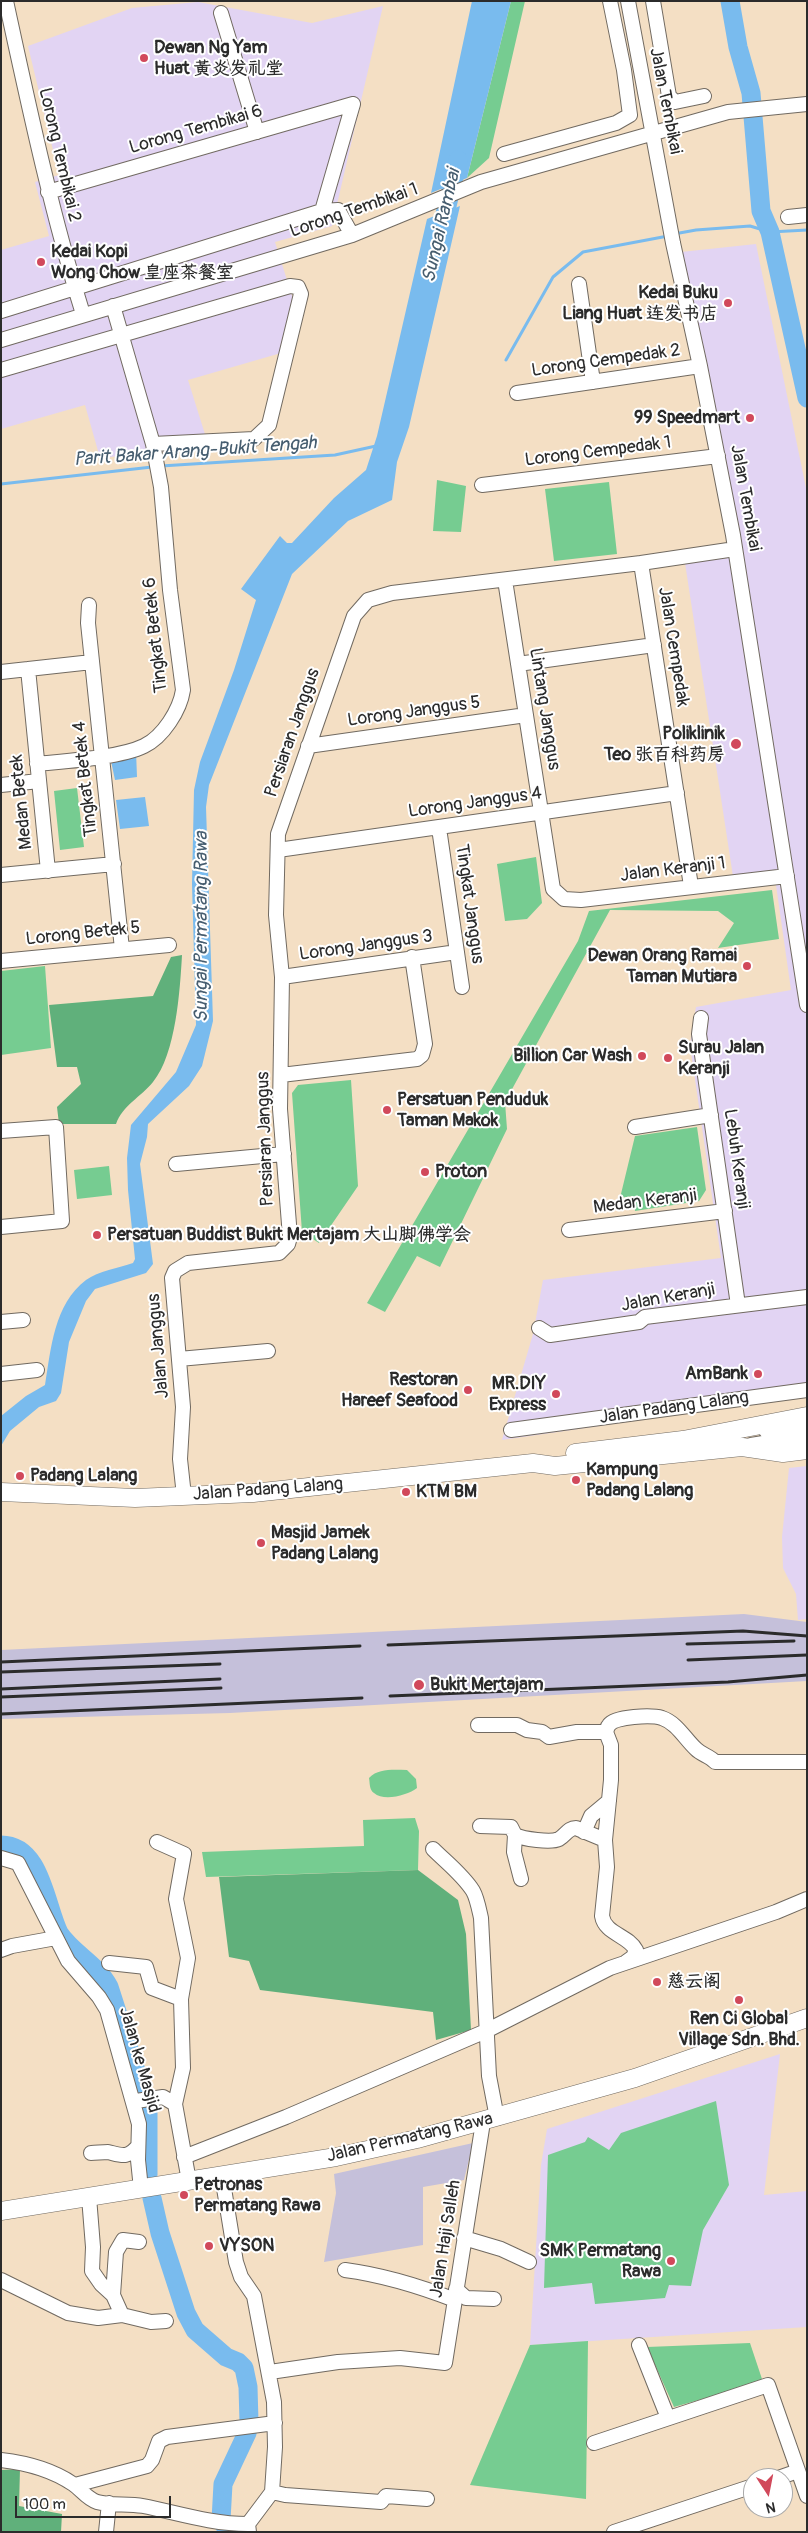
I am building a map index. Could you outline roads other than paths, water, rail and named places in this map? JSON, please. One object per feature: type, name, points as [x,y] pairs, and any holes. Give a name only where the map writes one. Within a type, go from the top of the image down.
[{"type":"main road","name":"Jalan Padang Lalang","points":[[533,1463],[551,1455],[683,1440],[807,1416]]},
{"type":"main road","name":"Jalan Padang Lalang","points":[[1,1492],[135,1498],[283,1491],[533,1463],[555,1466],[742,1447],[783,1453],[807,1450]]},
{"type":"main road","name":"Jalan Permatang Rawa","points":[[1,2210],[336,2157],[490,2120],[643,2075],[807,2018]]},
{"type":"street","name":"Lorong Tembikai 2","points":[[6,1],[48,192],[83,314]]},
{"type":"street","points":[[653,1],[669,96],[675,102],[704,96]]},
{"type":"street","points":[[504,154],[616,124],[630,114],[624,70],[611,6],[629,4]]},
{"type":"street","name":"Jalan Tembikai","points":[[629,4],[673,243],[700,366],[735,549],[807,1005]]},
{"type":"street","points":[[221,14],[257,132]]},
{"type":"street","points":[[624,70],[640,69]]},
{"type":"street","name":"Lorong Tembikai 6","points":[[48,192],[354,104],[322,211]]},
{"type":"street","name":"Lorong Tembikai 1","points":[[1,340],[352,235],[481,182],[728,112],[807,104]]},
{"type":"street","points":[[578,134],[582,154]]},
{"type":"street","name":"Lorong Tembikai 1","points":[[1,311],[322,211],[338,210],[352,235]]},
{"type":"street","points":[[788,217],[807,215]]},
{"type":"street","points":[[579,284],[593,382]]},
{"type":"street","points":[[1,370],[290,286],[298,287],[301,294],[269,425],[254,439],[152,444]]},
{"type":"street","name":"Tingkat Betek 6","points":[[37,764],[102,756],[144,746],[156,738],[181,703],[184,690],[170,590],[161,487],[152,444],[112,306]]},
{"type":"street","name":"Lorong Cempedak 2","points":[[517,393],[700,366]]},
{"type":"street","name":"Lorong Cempedak 1","points":[[482,484],[718,456]]},
{"type":"street","name":"Persiaran Janggus","points":[[279,1253],[288,1244],[290,1237],[280,1109],[282,977],[276,916],[278,834],[354,616],[368,600],[392,593],[641,563],[735,549]]},
{"type":"street","name":"Jalan Cempedak","points":[[641,563],[691,886]]},
{"type":"street","name":"Lintang Janggus","points":[[505,580],[553,889],[564,899]]},
{"type":"street","name":"Tingkat Betek 4","points":[[89,605],[88,623],[122,949]]},
{"type":"street","points":[[518,664],[654,645]]},
{"type":"street","points":[[1,672],[92,662]]},
{"type":"street","name":"Medan Betek","points":[[28,669],[48,871]]},
{"type":"street","name":"Lorong Janggus 5","points":[[308,746],[526,715]]},
{"type":"street","points":[[1,785],[39,781]]},
{"type":"street","name":"Lorong Janggus 4","points":[[278,850],[677,793]]},
{"type":"street","name":"Tingkat Janggus","points":[[439,828],[462,986]]},
{"type":"street","name":"Medan Betek","points":[[1,875],[114,864]]},
{"type":"street","name":"Jalan Keranji 1","points":[[564,899],[581,900],[787,876]]},
{"type":"street","name":"Lorong Betek 5","points":[[1,961],[168,945]]},
{"type":"street","name":"Lorong Janggus 3","points":[[282,977],[457,952]]},
{"type":"street","points":[[281,1075],[417,1059],[422,1055],[425,1044],[412,957]]},
{"type":"street","name":"Lebuh Keranji","points":[[701,1018],[700,1034],[738,1305]]},
{"type":"street","points":[[635,1127],[711,1115]]},
{"type":"street","points":[[1,1131],[56,1127],[62,1221],[1,1227]]},
{"type":"street","points":[[176,1164],[284,1154]]},
{"type":"street","name":"Medan Keranji","points":[[569,1230],[725,1211]]},
{"type":"street","name":"Jalan Janggus","points":[[184,1496],[180,1459],[183,1407],[172,1278],[175,1271],[188,1263],[200,1260],[279,1253]]},
{"type":"street","name":"Jalan Keranji","points":[[539,1328],[550,1335],[639,1322],[645,1317],[807,1297]]},
{"type":"street","points":[[1,1322],[24,1320]]},
{"type":"street","points":[[179,1359],[268,1351]]},
{"type":"street","points":[[1,1374],[37,1370]]},
{"type":"street","name":"Jalan Padang Lalang","points":[[511,1430],[807,1390]]},
{"type":"street","points":[[683,1440],[807,1426]]},
{"type":"street","points":[[742,1447],[807,1436]]},
{"type":"street","points":[[626,1962],[633,1957],[636,1950],[632,1943],[609,1929],[603,1922],[607,1867],[605,1840],[609,1801],[611,1745],[606,1732],[609,1725],[615,1720],[628,1717],[661,1718],[679,1731],[697,1750],[710,1756],[715,1762],[807,1762]]},
{"type":"street","points":[[478,1725],[517,1725],[527,1730],[542,1732],[549,1737],[577,1732],[606,1732]]},
{"type":"street","points":[[584,1832],[591,1816],[609,1801]]},
{"type":"street","points":[[480,1826],[511,1827],[515,1835],[514,1852],[521,1879]]},
{"type":"street","points":[[515,1835],[524,1840],[556,1840],[571,1828],[605,1840]]},
{"type":"street","points":[[157,1842],[184,1854],[176,1899],[188,1958],[181,1999],[183,2068],[174,2104],[190,2181]]},
{"type":"street","name":"Jalan Haji Salleh","points":[[270,2372],[338,2362],[400,2358],[445,2363],[464,2238],[490,2120],[489,2076],[480,1918],[477,1904],[470,1887],[433,1849]]},
{"type":"street","name":"Jalan ke Masjid","points":[[1,1858],[18,1863],[68,1961],[99,1997],[106,2010],[140,2101],[138,2146],[147,2188]]},
{"type":"street","points":[[184,2157],[286,2117],[486,2031],[534,2008],[594,1974],[776,1912],[807,1898]]},
{"type":"street","points":[[1,1950],[12,1946],[56,1938]]},
{"type":"street","points":[[109,1963],[146,1967],[152,1988],[181,1999]]},
{"type":"street","points":[[140,2101],[163,2097],[174,2104]]},
{"type":"street","points":[[91,2153],[104,2152],[117,2156],[128,2156],[138,2146]]},
{"type":"street","points":[[1,2460],[40,2467],[75,2485],[90,2498],[99,2502],[141,2506],[216,2523],[243,2527],[272,2492],[275,2424],[270,2372],[254,2296],[241,2277],[236,2262],[222,2176]]},
{"type":"street","points":[[89,2197],[93,2247],[92,2271],[101,2284],[113,2295],[122,2315]]},
{"type":"street","points":[[464,2238],[500,2249],[529,2262]]},
{"type":"street","points":[[113,2295],[116,2252],[123,2240],[139,2242]]},
{"type":"street","points":[[93,2247],[116,2252]]},
{"type":"street","points":[[345,2270],[376,2274],[466,2298],[494,2299]]},
{"type":"street","points":[[1,2280],[68,2313],[98,2318],[122,2315],[150,2322],[166,2321]]},
{"type":"street","points":[[639,2345],[668,2418]]},
{"type":"street","points":[[594,2443],[768,2385],[807,2496]]},
{"type":"street","points":[[75,2485],[147,2466],[152,2460],[159,2441],[167,2436],[275,2424]]},
{"type":"street","points":[[793,2473],[798,2471]]},
{"type":"street","points":[[614,2532],[656,2526],[743,2490]]},
{"type":"street","points":[[272,2492],[285,2496],[381,2502],[386,2496],[427,2499]]},
{"type":"street","points":[[106,2532],[109,2503]]},
{"type":"water","points":[[472,1],[511,1],[467,178],[431,193]]},
{"type":"water","points":[[460,206],[409,427],[397,462],[392,500],[348,521],[292,574],[209,785],[206,807],[213,1021],[202,1066],[189,1086],[148,1124],[147,1137],[140,1164],[153,1264],[146,1273],[95,1289],[86,1301],[69,1342],[61,1393],[56,1401],[39,1407],[10,1431],[1,1446],[1,1416],[26,1396],[45,1385],[52,1342],[67,1301],[86,1280],[102,1272],[133,1263],[135,1259],[128,1190],[127,1158],[131,1125],[176,1072],[196,1025],[192,884],[194,790],[200,762],[234,670],[256,600],[241,589],[280,536],[287,543],[292,543],[334,498],[366,470],[377,436],[427,219]]},
{"type":"water","points":[[136,751],[137,777],[115,780],[111,761]]},
{"type":"water","points":[[145,797],[149,826],[120,829],[116,800]]},
{"type":"waterway","points":[[730,1],[738,47],[751,93],[761,211],[770,232],[807,398]]},
{"type":"waterway","name":"Sungai Rambai","points":[[440,235],[458,160]]},
{"type":"waterway","points":[[674,234],[696,230],[750,226],[770,232],[807,230]]},
{"type":"waterway","points":[[506,360],[553,277],[583,252],[668,236]]},
{"type":"waterway","name":"Parit Bakar Arang-Bukit Tengah","points":[[161,466],[335,455],[376,446]]},
{"type":"waterway","name":"Parit Bakar Arang-Bukit Tengah","points":[[1,484],[152,467]]},
{"type":"waterway","name":"Sungai Permatang Rawa","points":[[1,1845],[14,1848],[25,1855],[33,1865],[40,1878],[59,1933],[71,1947],[92,1965],[109,1987],[148,2108],[148,2175]]},
{"type":"waterway","name":"Sungai Permatang Rawa","points":[[152,2198],[160,2233],[186,2313],[195,2330],[226,2357],[238,2362],[244,2368],[248,2387],[249,2422],[247,2433],[223,2484],[221,2520],[229,2532]]},
{"type":"railway","points":[[388,1645],[743,1631],[807,1636]]},
{"type":"railway","points":[[687,1644],[794,1641]]},
{"type":"railway","points":[[1,1662],[360,1646]]},
{"type":"railway","points":[[688,1660],[807,1655]]},
{"type":"railway","points":[[1,1672],[220,1664]]},
{"type":"railway","points":[[390,1696],[728,1682],[807,1675]]},
{"type":"railway","points":[[1,1689],[220,1679]]},
{"type":"railway","points":[[1,1697],[221,1688]]},
{"type":"railway","points":[[1,1714],[362,1698]]},
{"type":"place","name":"Dewan Ng Yam Huat 黄炎发礼堂","points":[[144,58]]},
{"type":"place","name":"Kedai Kopi Wong Chow 皇座茶餐室","points":[[41,262]]},
{"type":"place","name":"Kedai Buku Liang Huat 连发书店","points":[[728,303]]},
{"type":"place","name":"99 Speedmart","points":[[750,418]]},
{"type":"place","name":"Poliklinik Teo 张百科药房","points":[[736,744]]},
{"type":"place","name":"Dewan Orang Ramai Taman Mutiara","points":[[747,966]]},
{"type":"place","name":"Billion Car Wash","points":[[642,1056]]},
{"type":"place","name":"Surau Jalan Keranji","points":[[668,1058]]},
{"type":"place","name":"Persatuan Penduduk Taman Makok","points":[[387,1110]]},
{"type":"place","name":"Proton","points":[[425,1172]]},
{"type":"place","name":"Persatuan Buddist Bukit Mertajam 大山脚佛学会","points":[[97,1235]]},
{"type":"place","name":"AmBank","points":[[758,1374]]},
{"type":"place","name":"Restoran Hareef Seafood","points":[[468,1390]]},
{"type":"place","name":"MR.DIY Express","points":[[556,1394]]},
{"type":"place","name":"Padang Lalang","points":[[20,1476]]},
{"type":"place","name":"Kampung Padang Lalang","points":[[576,1480]]},
{"type":"place","name":"KTM BM","points":[[406,1492]]},
{"type":"place","name":"Masjid Jamek Padang Lalang","points":[[261,1543]]},
{"type":"place","name":"Bukit Mertajam","points":[[419,1685]]},
{"type":"place","name":"慈云阁","points":[[657,1982]]},
{"type":"place","name":"Ren Ci Global Village Sdn. Bhd.","points":[[739,2000]]},
{"type":"place","name":"Petronas Permatang Rawa","points":[[184,2195]]},
{"type":"place","name":"VYSON","points":[[209,2246]]},
{"type":"place","name":"SMK Permatang Rawa","points":[[671,2261]]}]
